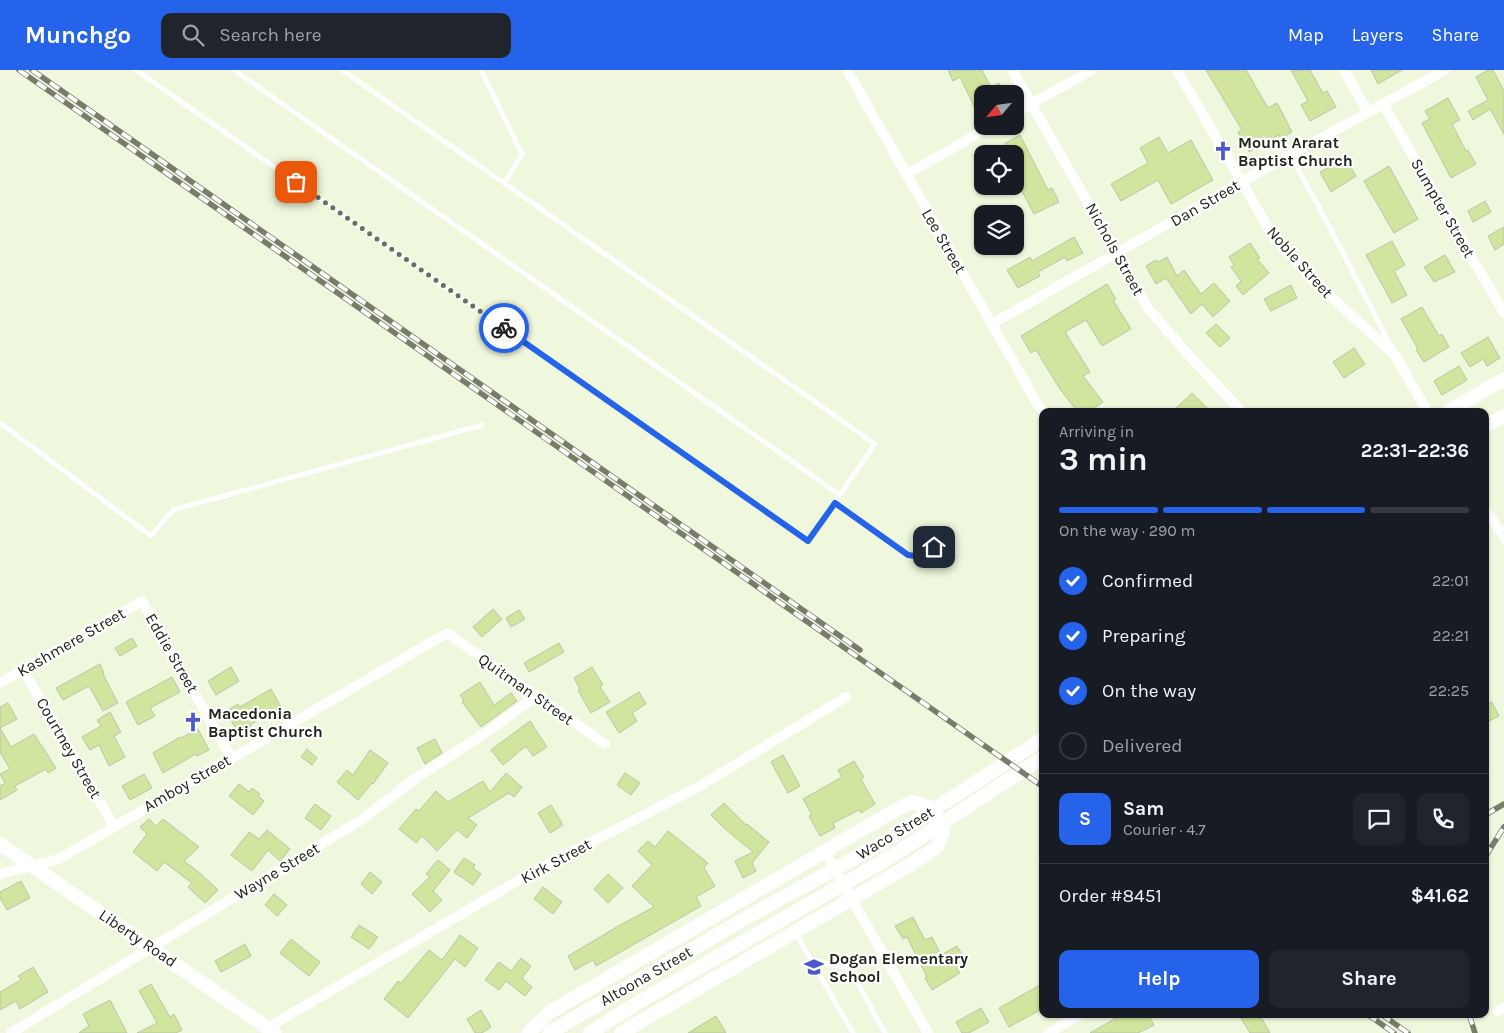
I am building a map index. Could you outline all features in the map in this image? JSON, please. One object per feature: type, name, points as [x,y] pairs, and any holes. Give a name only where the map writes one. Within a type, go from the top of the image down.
[{"type":"main road","points":[[1454,408],[1504,379]]},
{"type":"main road","points":[[1489,424],[1504,416]]},
{"type":"main road","name":"Waco Street","points":[[744,919],[884,842],[1039,741]]},
{"type":"main road","name":"Waco Street","points":[[753,936],[892,856],[1039,760]]},
{"type":"main road","points":[[528,1033],[550,1012],[899,808],[914,802],[929,807],[943,831],[937,848],[621,1033]]},
{"type":"main road","name":"Liberty Road","points":[[0,844],[271,1030]]},
{"type":"main road","name":"Altoona Street","points":[[549,1033],[744,919]]},
{"type":"main road","name":"Altoona Street","points":[[590,1033],[634,1005],[753,936]]},
{"type":"street","name":"Lee Street","points":[[847,70],[1040,408]]},
{"type":"street","name":"Nichols Street","points":[[1012,70],[1148,308],[1237,408]]},
{"type":"street","points":[[1024,108],[1092,70]]},
{"type":"street","name":"Noble Street","points":[[1177,70],[1274,238],[1319,286],[1395,355],[1425,408]]},
{"type":"street","points":[[1344,70],[1368,112]]},
{"type":"street","name":"Dan Street","points":[[992,324],[1241,182],[1445,70]]},
{"type":"street","name":"Sumpter Street","points":[[1383,104],[1504,313]]},
{"type":"street","points":[[906,175],[975,135]]},
{"type":"street","points":[[1489,515],[1499,530]]},
{"type":"street","name":"Kashmere Street","points":[[0,683],[142,601]]},
{"type":"street","name":"Eddie Street","points":[[142,601],[232,757]]},
{"type":"street","name":"Amboy Street","points":[[0,874],[59,859],[447,632]]},
{"type":"street","name":"Quitman Street","points":[[447,632],[605,744]]},
{"type":"street","name":"Courtney Street","points":[[23,670],[114,826]]},
{"type":"street","name":"Wayne Street","points":[[11,1033],[361,820],[416,778],[490,730],[536,696]]},
{"type":"street","name":"Kirk Street","points":[[271,1030],[531,873],[700,786],[846,697]]},
{"type":"street","points":[[825,852],[928,1033]]},
{"type":"street","points":[[1048,1033],[1075,1018]]},
{"type":"lane","points":[[136,70],[808,541],[875,444],[342,70]]},
{"type":"lane","points":[[234,70],[840,495]]},
{"type":"lane","points":[[481,71],[522,154],[504,183]]},
{"type":"lane","points":[[1290,156],[1395,355]]},
{"type":"lane","points":[[0,423],[151,536],[173,510],[482,425]]},
{"type":"lane","points":[[835,503],[908,555],[915,556],[934,547]]},
{"type":"lane","points":[[1499,530],[1504,542]]},
{"type":"lane","points":[[794,932],[853,1033]]},
{"type":"lane","points":[[810,959],[850,969],[885,1033]]},
{"type":"building","points":[[948,70],[982,70],[990,85],[974,85],[974,106],[960,77],[953,81]]},
{"type":"building","points":[[1206,70],[1246,70],[1268,108],[1277,103],[1292,132],[1281,138],[1279,135],[1249,152],[1238,132],[1242,130]]},
{"type":"building","points":[[1291,70],[1310,70],[1323,93],[1327,91],[1336,107],[1310,121],[1301,105],[1308,101]]},
{"type":"building","points":[[1371,70],[1402,70],[1378,84]]},
{"type":"building","points":[[1488,70],[1493,70],[1504,91],[1504,134],[1490,109],[1473,120],[1468,111],[1488,100],[1476,77]]},
{"type":"building","points":[[1448,98],[1460,120],[1452,124],[1466,151],[1468,150],[1476,164],[1451,178],[1422,123],[1430,119],[1425,111]]},
{"type":"building","points":[[1020,135],[1048,190],[1052,188],[1059,202],[1034,214],[1024,195],[1024,145],[1004,144]]},
{"type":"building","points":[[1159,137],[1168,153],[1191,140],[1213,180],[1171,204],[1158,180],[1121,201],[1111,184],[1148,163],[1140,148]]},
{"type":"building","points":[[1345,158],[1356,176],[1331,192],[1320,172]]},
{"type":"building","points":[[1389,166],[1418,219],[1394,233],[1364,181]]},
{"type":"building","points":[[1485,201],[1491,212],[1473,222],[1468,211]]},
{"type":"building","points":[[1504,227],[1504,244],[1495,250],[1488,236]]},
{"type":"building","points":[[1074,237],[1083,253],[1067,261],[1065,257],[1038,272],[1040,276],[1018,288],[1007,270],[1030,257],[1032,261]]},
{"type":"building","points":[[1392,241],[1405,265],[1394,271],[1407,295],[1392,303],[1366,255]]},
{"type":"building","points":[[1250,243],[1260,258],[1257,259],[1269,273],[1243,295],[1236,286],[1241,281],[1231,267],[1234,265],[1229,257]]},
{"type":"building","points":[[1445,255],[1455,272],[1434,282],[1424,267]]},
{"type":"building","points":[[1167,257],[1177,276],[1184,270],[1201,294],[1214,283],[1230,301],[1213,317],[1202,304],[1191,314],[1166,278],[1156,284],[1146,266],[1156,260],[1158,262]]},
{"type":"building","points":[[1107,284],[1116,299],[1113,300],[1131,329],[1102,346],[1086,320],[1065,332],[1090,372],[1083,376],[1103,402],[1094,408],[1075,408],[1060,389],[1036,350],[1031,353],[1021,336]]},
{"type":"building","points":[[1291,285],[1297,298],[1271,311],[1264,299]]},
{"type":"building","points":[[1422,307],[1439,336],[1442,334],[1449,347],[1424,362],[1401,319]]},
{"type":"building","points":[[1216,324],[1230,338],[1220,347],[1206,333]]},
{"type":"building","points":[[1488,337],[1500,358],[1487,366],[1483,359],[1470,367],[1461,353]]},
{"type":"building","points":[[1354,348],[1365,364],[1344,378],[1333,362]]},
{"type":"building","points":[[1459,366],[1467,380],[1442,395],[1434,381]]},
{"type":"building","points":[[1192,393],[1207,408],[1176,408]]},
{"type":"building","points":[[493,609],[502,619],[482,637],[473,627]]},
{"type":"building","points":[[519,610],[525,619],[511,627],[506,618]]},
{"type":"building","points":[[132,638],[137,646],[120,656],[115,648]]},
{"type":"building","points":[[559,643],[564,652],[529,672],[524,663]]},
{"type":"building","points":[[100,664],[118,703],[103,711],[89,686],[63,700],[56,688]]},
{"type":"building","points":[[231,667],[239,681],[216,695],[208,681]]},
{"type":"building","points":[[592,667],[603,685],[600,687],[610,702],[591,713],[578,690],[580,689],[574,678]]},
{"type":"building","points":[[172,677],[180,692],[150,708],[155,716],[138,725],[126,702]]},
{"type":"building","points":[[480,682],[494,705],[511,693],[517,701],[481,727],[462,702],[464,701],[460,695]]},
{"type":"building","points":[[271,689],[281,707],[250,725],[252,728],[239,735],[226,711],[238,704],[240,707]]},
{"type":"building","points":[[639,692],[646,704],[632,713],[637,721],[619,733],[606,712]]},
{"type":"building","points":[[1492,702],[1499,716],[1489,721],[1489,704]]},
{"type":"building","points":[[8,703],[17,719],[0,728],[0,707]]},
{"type":"building","points":[[110,712],[121,732],[114,736],[125,757],[109,766],[99,745],[90,750],[82,737],[101,726],[97,720]]},
{"type":"building","points":[[530,721],[547,747],[533,756],[526,746],[503,765],[491,750]]},
{"type":"building","points":[[0,728],[11,747],[34,734],[56,768],[48,773],[46,769],[15,786],[17,790],[0,800],[0,786],[5,783],[0,774],[10,769],[0,752]]},
{"type":"building","points":[[198,729],[209,750],[197,756],[196,754],[163,773],[153,753]]},
{"type":"building","points":[[435,739],[442,753],[425,764],[417,748]]},
{"type":"building","points":[[307,749],[317,758],[312,765],[301,757]]},
{"type":"building","points":[[370,750],[388,763],[373,784],[358,800],[337,782],[347,770],[353,775]]},
{"type":"building","points":[[783,755],[800,786],[788,793],[771,762]]},
{"type":"building","points":[[854,761],[864,777],[861,779],[875,804],[861,813],[859,810],[833,823],[835,828],[820,836],[809,816],[812,815],[803,799],[842,777],[838,770]]},
{"type":"building","points":[[506,773],[522,787],[514,797],[509,793],[468,818],[477,825],[467,838],[457,830],[437,851],[422,836],[416,843],[399,829],[416,809],[419,811],[436,791],[448,802],[483,781],[490,792]]},
{"type":"building","points":[[625,773],[640,783],[631,795],[617,785]]},
{"type":"building","points":[[144,774],[152,788],[130,800],[122,786]]},
{"type":"building","points":[[239,784],[249,792],[252,788],[260,794],[258,796],[264,801],[253,815],[229,796]]},
{"type":"building","points":[[724,803],[746,825],[769,842],[752,863],[756,871],[743,878],[735,861],[753,852],[711,815]]},
{"type":"building","points":[[315,804],[331,816],[321,830],[305,818]]},
{"type":"building","points":[[551,805],[563,825],[550,833],[538,813]]},
{"type":"building","points":[[149,819],[156,826],[163,819],[199,847],[184,861],[218,890],[205,903],[188,887],[192,883],[164,862],[157,871],[133,852],[147,834],[140,827]]},
{"type":"building","points":[[267,830],[290,849],[280,861],[268,850],[252,871],[231,855],[249,832],[259,839]]},
{"type":"building","points":[[668,831],[708,863],[704,868],[715,886],[696,897],[701,906],[596,966],[593,960],[575,970],[568,956],[654,907],[632,886],[652,865],[638,851],[648,841],[655,847]]},
{"type":"building","points":[[464,858],[475,865],[473,868],[481,874],[473,885],[454,872]]},
{"type":"building","points":[[438,860],[450,870],[433,891],[442,900],[430,912],[412,894],[430,877],[426,874]]},
{"type":"building","points":[[370,872],[382,882],[372,894],[361,884]]},
{"type":"building","points":[[608,874],[623,888],[608,903],[594,889]]},
{"type":"building","points":[[21,881],[30,898],[7,910],[0,898],[0,892]]},
{"type":"building","points":[[543,887],[562,902],[553,914],[534,899]]},
{"type":"building","points":[[274,894],[287,905],[277,916],[265,905]]},
{"type":"building","points":[[913,917],[925,940],[932,937],[941,955],[957,946],[967,963],[957,969],[960,973],[932,990],[907,937],[903,939],[895,926]]},
{"type":"building","points":[[359,925],[378,937],[369,949],[351,937]]},
{"type":"building","points":[[460,935],[478,948],[465,967],[455,959],[408,1018],[384,999],[398,981],[401,983],[429,950],[442,960]]},
{"type":"building","points":[[291,939],[320,962],[309,976],[280,953]]},
{"type":"building","points":[[245,944],[251,956],[221,972],[215,961]]},
{"type":"building","points":[[521,958],[531,966],[522,978],[532,987],[525,996],[506,981],[499,990],[485,980],[499,962],[511,971]]},
{"type":"building","points":[[33,967],[48,992],[20,1009],[16,1001],[0,1010],[0,992],[21,980],[18,976]]},
{"type":"building","points":[[151,984],[170,1017],[174,1014],[182,1030],[176,1033],[137,1033],[157,1023],[139,991]]},
{"type":"building","points":[[1039,986],[1039,1011],[1009,1027],[999,1008]]},
{"type":"building","points":[[110,1000],[127,1033],[79,1033],[89,1026],[83,1014]]},
{"type":"building","points":[[981,1008],[989,1022],[969,1033],[962,1033],[956,1022]]},
{"type":"building","points":[[481,1010],[491,1027],[482,1033],[475,1033],[467,1019]]},
{"type":"building","points":[[716,1016],[726,1033],[688,1033]]},
{"type":"building","points":[[1116,1018],[1150,1018],[1154,1025],[1138,1033],[1090,1033]]},
{"type":"building","points":[[1241,1018],[1261,1018],[1270,1033],[1250,1033]]},
{"type":"railway","points":[[19,70],[1039,784]]},
{"type":"railway","points":[[32,70],[860,650]]},
{"type":"railway","points":[[1489,813],[1504,804]]},
{"type":"railway","points":[[1489,851],[1504,827]]},
{"type":"railway","points":[[1373,1018],[1394,1033]]},
{"type":"railway","points":[[1387,1018],[1408,1033]]},
{"type":"railway","points":[[1470,1018],[1475,1033]]},
{"type":"way so far","points":[[296,182],[504,328]]},
{"type":"place","name":"Mount Ararat Baptist Church","points":[[1223,151]]},
{"type":"place","name":"Macedonia Baptist Church","points":[[193,722]]},
{"type":"place","name":"Dogan Elementary School","points":[[814,967]]},
{"type":"route","points":[[504,328],[808,541],[835,503],[908,555],[915,556],[934,547]]}]
